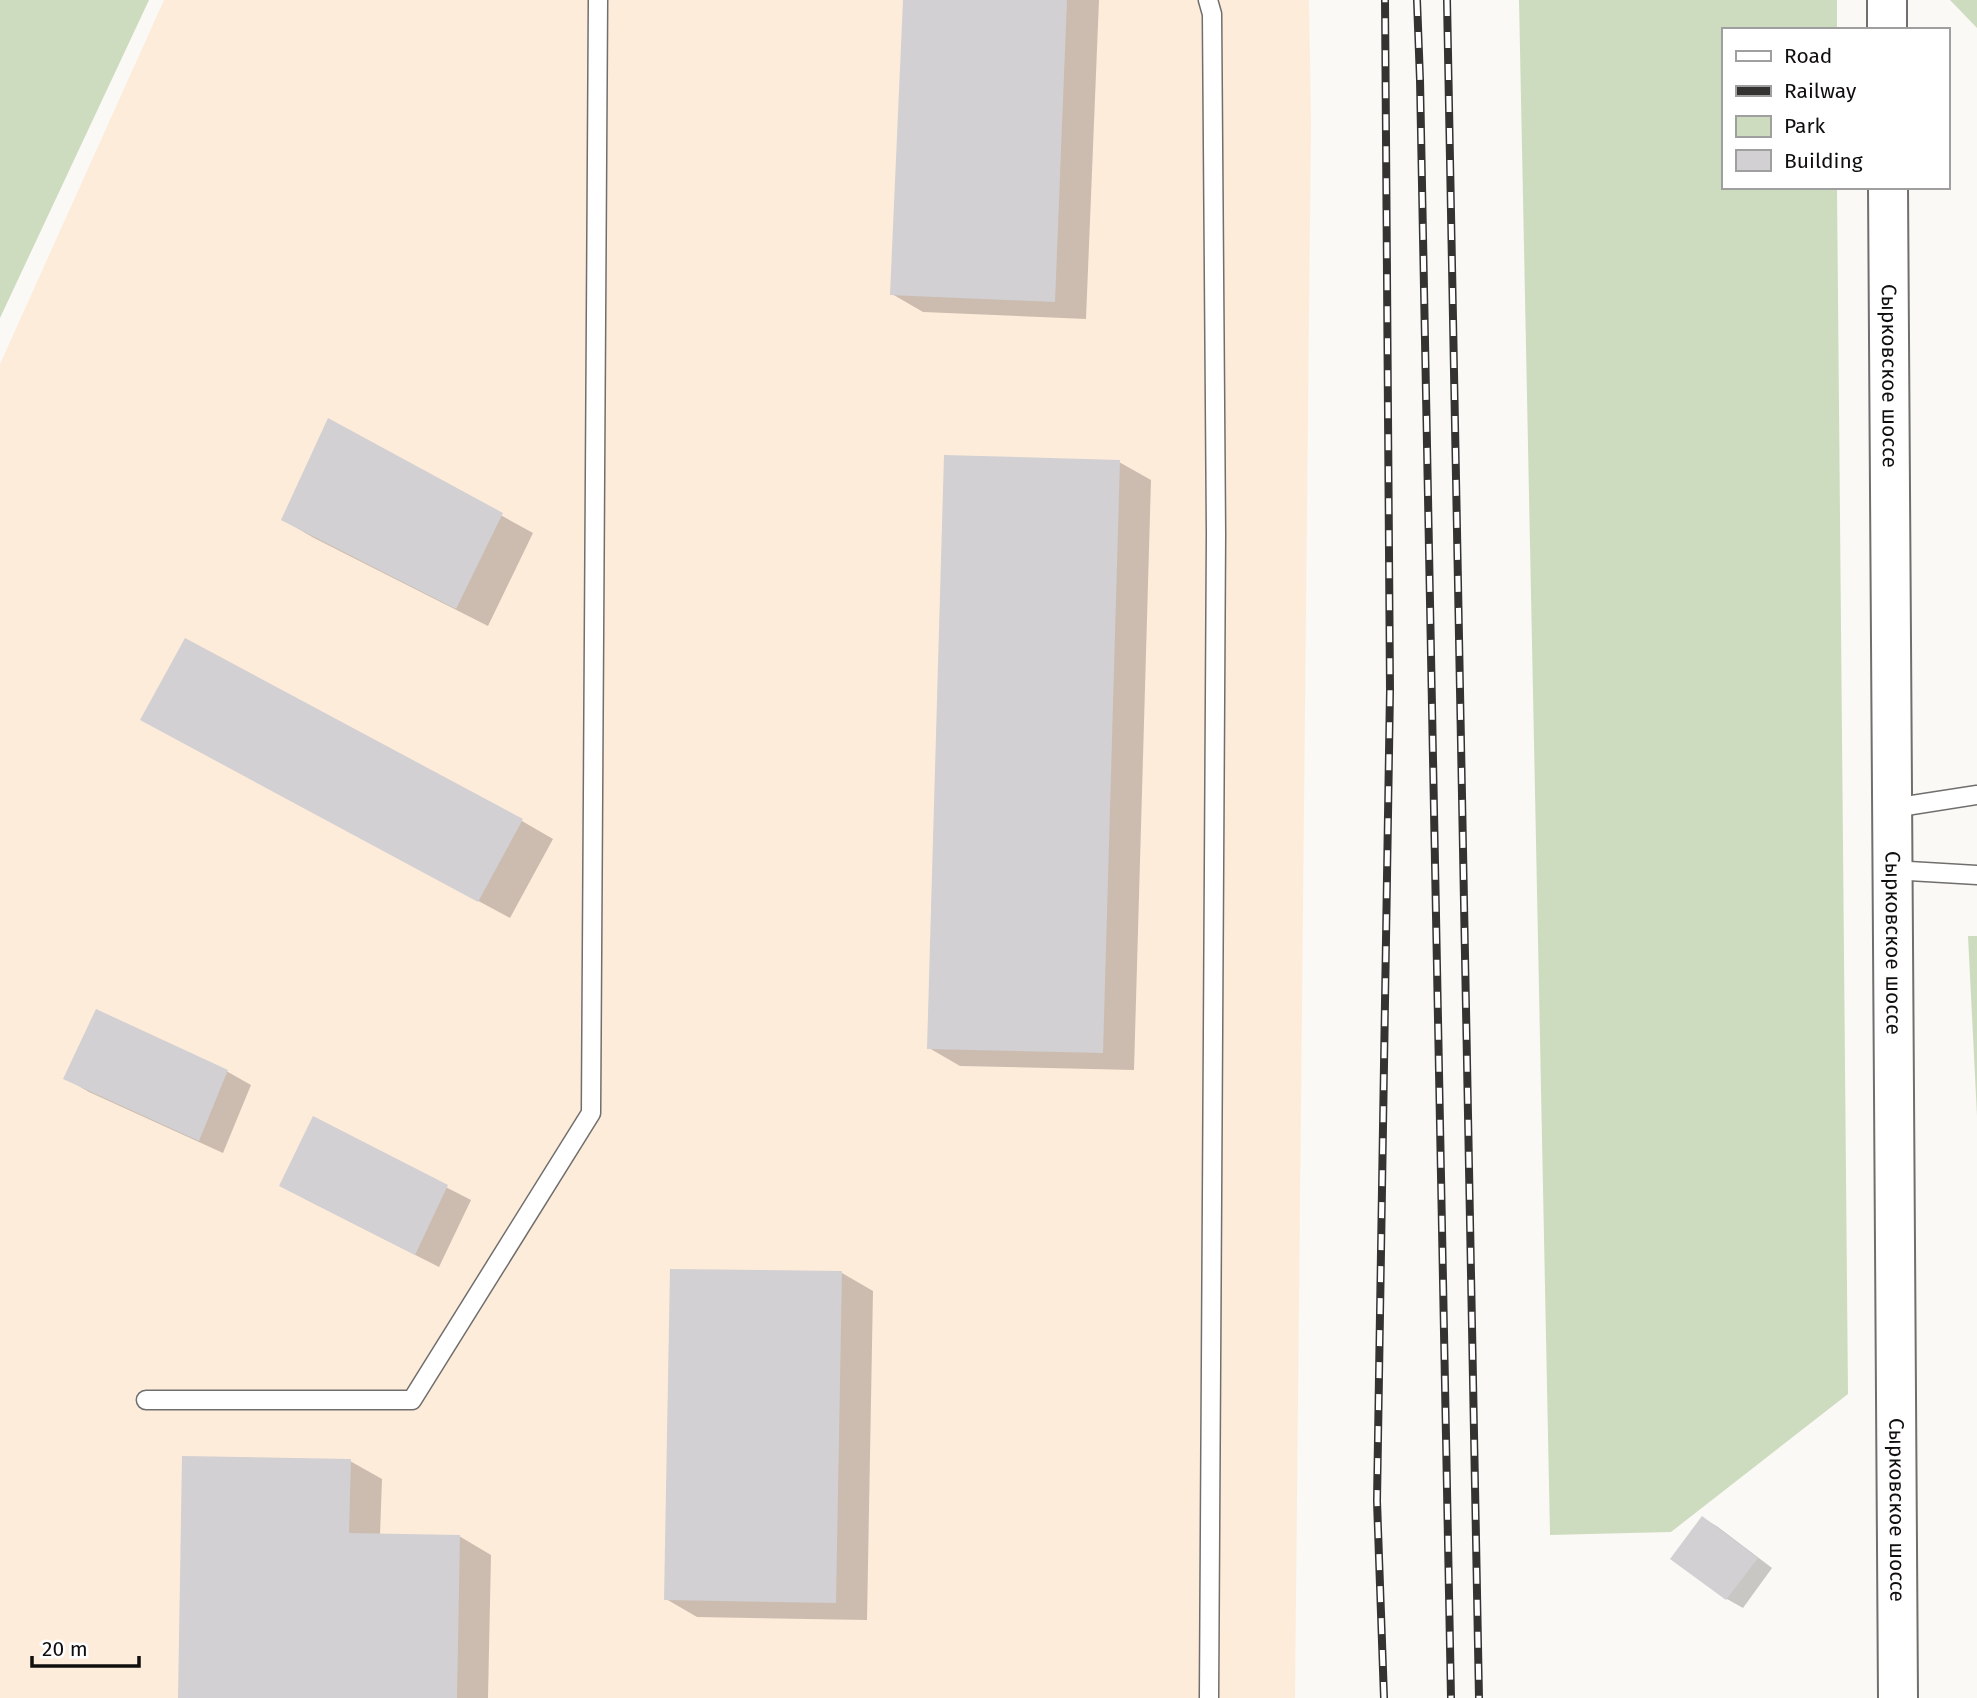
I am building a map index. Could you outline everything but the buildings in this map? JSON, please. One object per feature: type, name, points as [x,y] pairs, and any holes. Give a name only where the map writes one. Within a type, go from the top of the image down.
[{"type":"main road","points":[[1887,0],[1887,28]]},
{"type":"main road","name":"Сырковское шоссе","points":[[1888,189],[1898,1698]]},
{"type":"lane","points":[[146,1399],[412,1400],[591,1113],[598,0]]},
{"type":"lane","points":[[1209,1698],[1216,548],[1212,5]]},
{"type":"lane","points":[[1893,808],[1977,795]]},
{"type":"lane","points":[[1892,870],[1977,875]]},
{"type":"shaded area","points":[[164,0],[1309,0],[1311,122],[1295,1698],[0,1698],[0,364]]},
{"type":"green space","points":[[0,0],[149,0],[0,318]]},
{"type":"green space","points":[[1519,0],[1837,0],[1837,28],[1722,28],[1722,189],[1837,189],[1848,1394],[1671,1532],[1550,1535]]},
{"type":"green space","points":[[1950,0],[1977,0],[1977,28]]},
{"type":"green space","points":[[1968,936],[1977,936],[1977,1116]]},
{"type":"railway","points":[[1384,1698],[1377,1501],[1390,690],[1385,0]]},
{"type":"railway","points":[[1417,0],[1451,1698]]},
{"type":"railway","points":[[1447,0],[1479,1698]]}]
